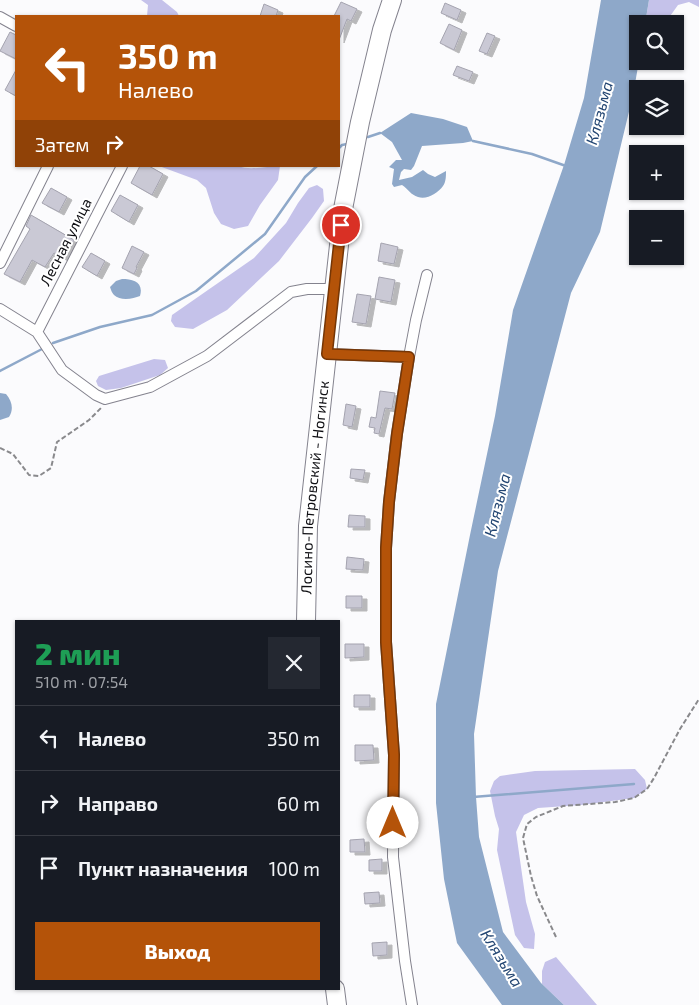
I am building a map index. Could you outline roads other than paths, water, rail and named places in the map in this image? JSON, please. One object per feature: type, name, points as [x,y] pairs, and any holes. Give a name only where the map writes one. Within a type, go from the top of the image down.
[{"type":"highway","name":"Лосино-Петровский - Ногинск","points":[[306,620],[308,526],[342,209],[382,30],[392,0]]},
{"type":"highway","points":[[335,990],[337,1005]]},
{"type":"street","points":[[0,18],[15,26]]},
{"type":"street","points":[[0,263],[48,167]]},
{"type":"street","name":"Лесная улица","points":[[37,332],[121,167]]},
{"type":"street","points":[[412,1005],[393,857],[394,755],[386,642],[386,548],[397,434],[409,357],[427,275]]},
{"type":"street","points":[[0,309],[37,332],[62,370],[96,395],[105,399],[150,387],[207,356],[291,292],[307,289],[333,289]]},
{"type":"street","points":[[327,354],[409,357]]},
{"type":"water","name":"Клязьма","points":[[601,0],[649,0],[646,15],[629,15],[629,70],[637,70],[636,80],[629,80],[629,112],[600,232],[571,293],[498,571],[474,734],[479,837],[503,932],[541,983],[564,1005],[502,1005],[457,943],[444,879],[436,803],[436,704],[495,416],[513,310],[564,165],[584,98]]},
{"type":"water","points":[[411,113],[443,119],[467,127],[473,141],[422,146],[414,166],[411,170],[404,169],[399,180],[412,177],[423,170],[435,177],[446,171],[443,186],[425,198],[416,196],[402,185],[394,187],[392,184],[394,169],[389,167],[396,160],[402,160],[392,142],[380,133]]},
{"type":"water","points":[[122,279],[137,282],[141,291],[140,296],[123,299],[114,295],[110,287],[116,281]]},
{"type":"water","points":[[0,393],[6,394],[10,399],[12,408],[9,417],[0,420]]},
{"type":"waterway","points":[[368,137],[380,133]]},
{"type":"waterway","points":[[473,141],[532,154],[566,166]]},
{"type":"waterway","points":[[340,147],[347,144]]},
{"type":"waterway","points":[[53,343],[100,327],[152,315],[196,291],[265,234],[305,177],[316,167]]},
{"type":"waterway","points":[[0,371],[44,348]]},
{"type":"waterway","points":[[473,797],[634,784]]}]
